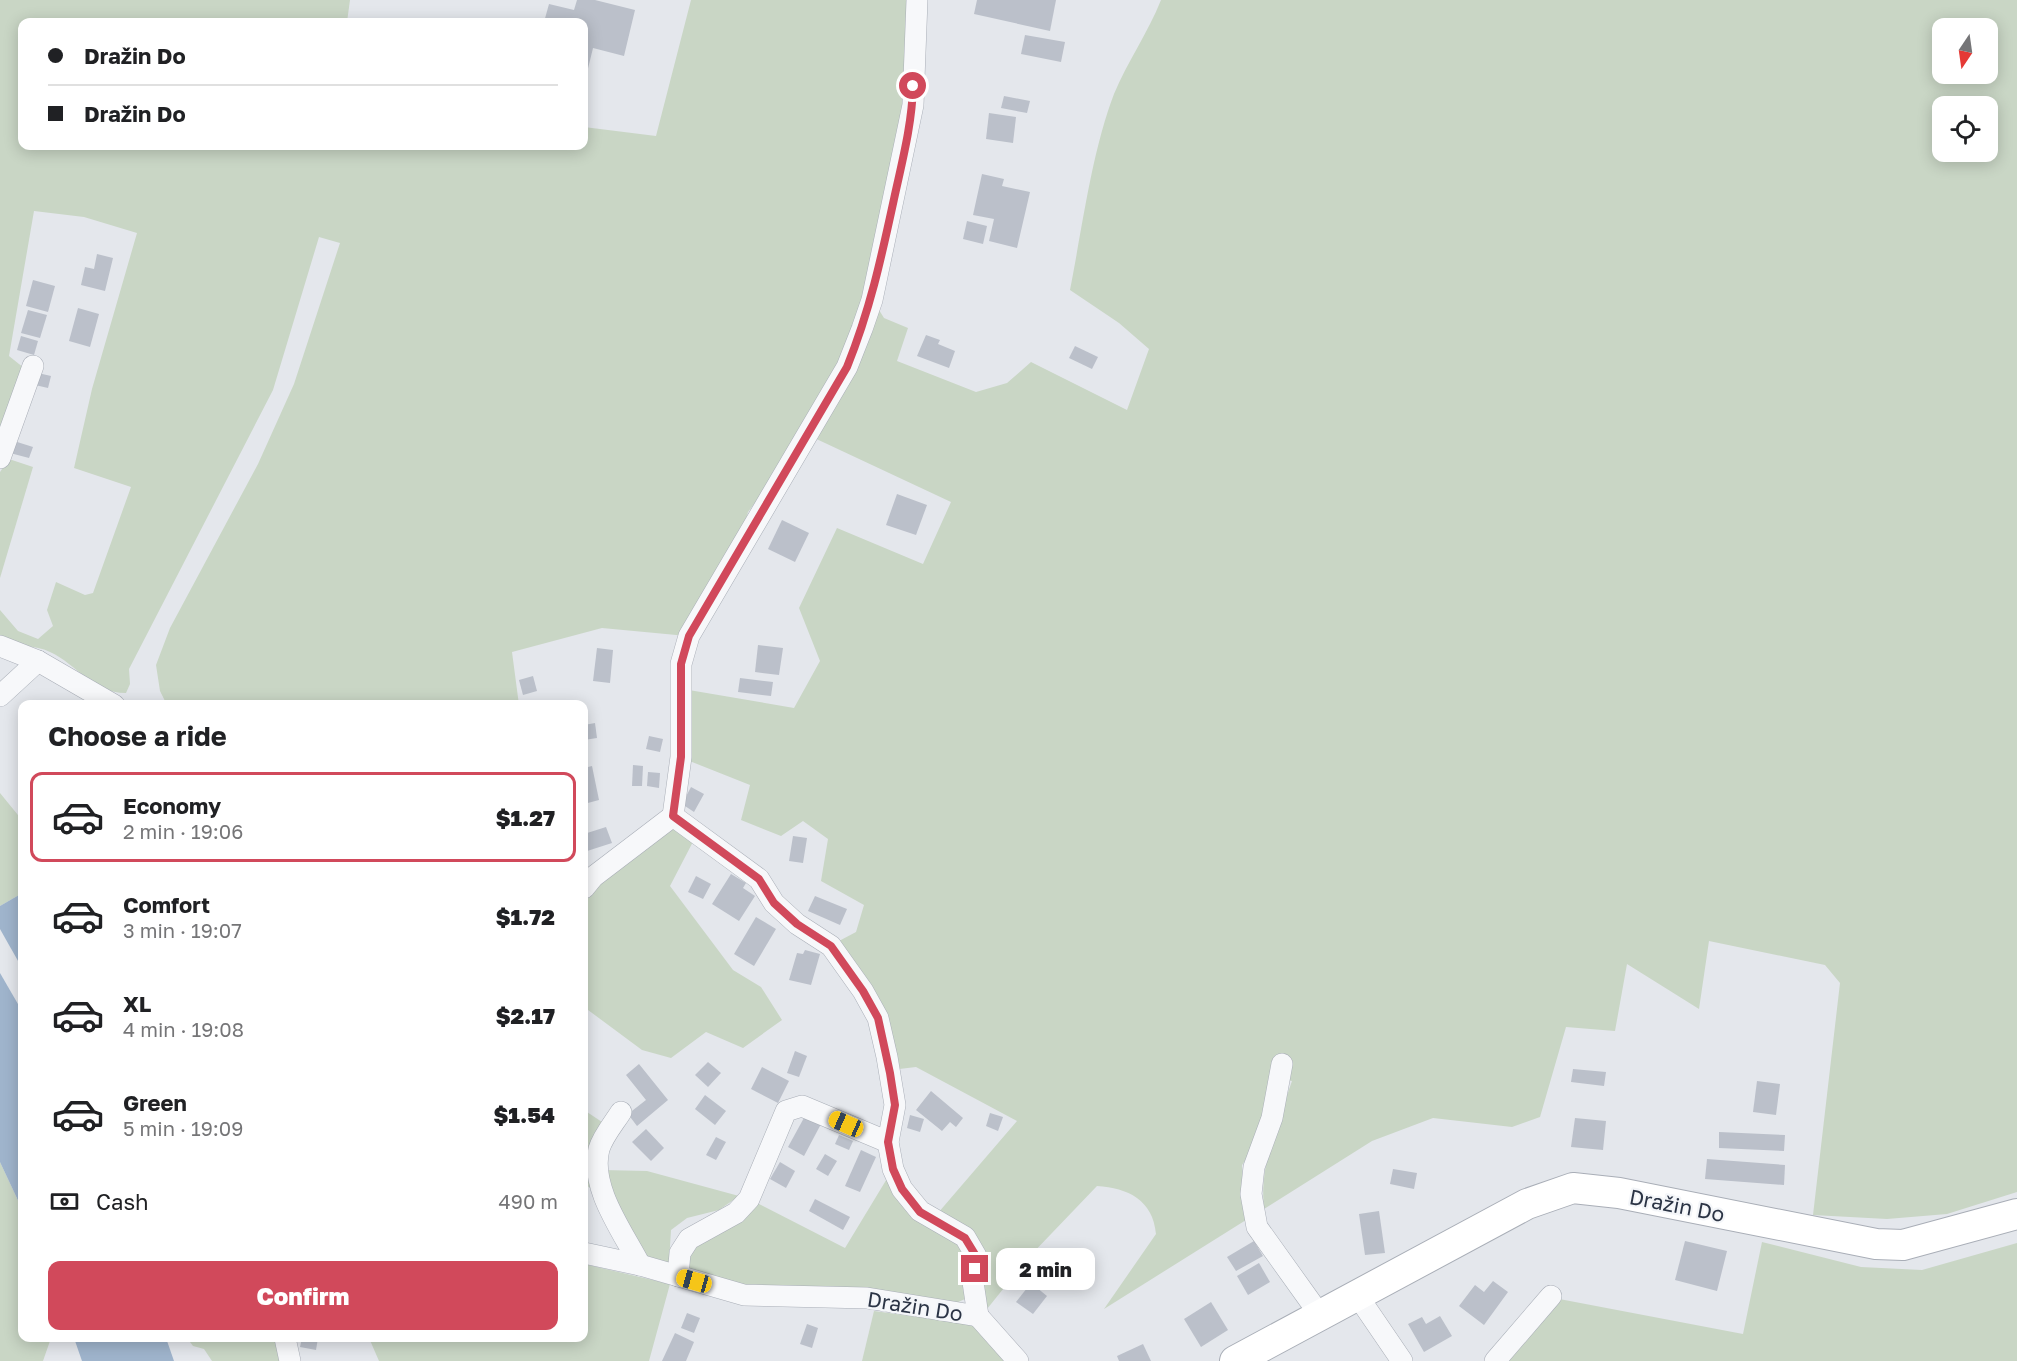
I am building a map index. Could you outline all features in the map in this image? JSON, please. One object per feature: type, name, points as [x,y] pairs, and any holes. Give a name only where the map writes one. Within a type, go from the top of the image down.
[{"type":"street","points":[[588,883],[673,816],[681,757],[681,664],[689,636],[847,367],[872,300],[913,105],[917,0]]},
{"type":"street","points":[[0,458],[33,366]]},
{"type":"street","points":[[0,646],[38,662],[105,700]]},
{"type":"street","points":[[0,696],[38,662]]},
{"type":"street","name":"Dražin Do","points":[[588,1254],[640,1265],[744,1295],[867,1298],[978,1316],[973,1282],[976,1256],[965,1238],[920,1212],[902,1189],[893,1169],[888,1142],[895,1105],[878,1018],[863,991],[831,946],[797,924],[774,903],[759,879],[673,816]]},
{"type":"street","points":[[1282,1064],[1272,1118],[1254,1167],[1251,1194],[1257,1227],[1320,1315]]},
{"type":"street","points":[[678,1276],[680,1253],[689,1239],[736,1213],[748,1199],[786,1111],[802,1106],[888,1142]]},
{"type":"street","points":[[621,1112],[600,1147],[596,1170],[599,1185],[640,1265]]},
{"type":"street","name":"Dražin Do","points":[[1235,1361],[1527,1204],[1573,1188],[1619,1193],[1876,1244],[1903,1245],[2017,1214]]},
{"type":"street","points":[[1357,1295],[1402,1361]]},
{"type":"street","points":[[1495,1361],[1551,1296]]},
{"type":"street","points":[[978,1316],[1018,1361]]},
{"type":"street","points":[[286,1342],[290,1361]]},
{"type":"green space","points":[[0,0],[350,0],[348,18],[18,18],[18,150],[588,150],[588,128],[656,136],[691,0],[914,0],[908,104],[851,346],[761,501],[754,504],[748,512],[742,533],[687,636],[602,628],[512,652],[518,700],[164,700],[160,691],[156,665],[170,628],[258,464],[294,384],[340,243],[319,237],[273,390],[129,669],[130,684],[126,693],[114,692],[94,683],[60,657],[44,650],[0,641],[0,610],[18,631],[38,639],[53,626],[47,610],[56,582],[85,595],[93,593],[131,487],[74,468],[92,389],[137,233],[84,217],[34,211],[9,356],[24,368],[0,439]]},
{"type":"green space","points":[[1161,0],[2017,0],[2017,1192],[1947,1214],[1887,1219],[1813,1215],[1840,983],[1825,965],[1709,941],[1699,1009],[1627,964],[1615,1031],[1566,1027],[1540,1117],[1512,1127],[1433,1118],[1372,1141],[1264,1209],[1263,1192],[1267,1160],[1292,1081],[1271,1077],[1270,1091],[1251,1152],[1242,1165],[1246,1220],[1104,1309],[1156,1234],[1150,1212],[1137,1198],[1119,1190],[1097,1186],[1029,1257],[987,1309],[981,1301],[981,1263],[938,1213],[1017,1121],[916,1067],[891,1070],[839,941],[856,932],[864,905],[821,881],[828,839],[803,821],[781,836],[741,820],[750,785],[682,758],[683,689],[794,708],[820,661],[799,608],[837,528],[923,564],[951,502],[810,436],[874,302],[884,318],[908,328],[897,361],[976,392],[1007,383],[1031,362],[1127,410],[1149,349],[1119,323],[1070,290],[1094,165],[1106,116],[1119,82]]},
{"type":"green space","points":[[9,459],[33,467],[0,578],[0,472]]},
{"type":"green space","points":[[0,793],[18,815],[18,896],[0,906]]},
{"type":"green space","points":[[673,818],[696,836],[670,886],[733,970],[761,987],[782,1020],[743,1048],[706,1032],[671,1058],[642,1050],[588,1010],[588,887]]},
{"type":"green space","points":[[588,1113],[602,1122],[588,1157]]},
{"type":"green space","points":[[588,1157],[590,1188],[588,1186]]},
{"type":"green space","points":[[0,1162],[18,1200],[18,1342],[50,1342],[43,1361],[0,1361]]},
{"type":"green space","points":[[602,1170],[647,1171],[739,1196],[719,1210],[687,1218],[671,1230],[669,1263],[645,1258],[621,1215]]},
{"type":"green space","points":[[888,1177],[966,1248],[965,1299],[956,1303],[739,1287],[686,1268],[691,1250],[757,1203],[845,1248]]},
{"type":"green space","points":[[1762,1242],[1861,1267],[1922,1270],[2017,1243],[2017,1361],[1510,1361],[1504,1356],[1554,1298],[1743,1334]]},
{"type":"green space","points":[[588,1265],[670,1284],[649,1361],[379,1361],[371,1342],[588,1342]]},
{"type":"green space","points":[[874,1311],[970,1324],[994,1342],[1007,1361],[862,1361]]},
{"type":"green space","points":[[190,1342],[277,1342],[281,1361],[212,1361],[204,1349],[193,1346]]},
{"type":"water","points":[[18,896],[18,961],[0,929],[0,906]]},
{"type":"water","points":[[0,973],[18,1004],[18,1200],[0,1162]]},
{"type":"water","points":[[75,1342],[167,1342],[174,1361],[82,1361]]},
{"type":"building","points":[[577,0],[595,0],[635,10],[624,56],[593,48],[588,69],[588,18],[545,18],[549,4],[574,10]]},
{"type":"building","points":[[977,0],[1056,0],[1050,31],[974,14]]},
{"type":"building","points":[[1025,35],[1065,42],[1061,62],[1021,54]]},
{"type":"building","points":[[1004,96],[1030,101],[1027,113],[1001,108]]},
{"type":"building","points":[[989,113],[1016,117],[1013,143],[986,139]]},
{"type":"building","points":[[982,174],[1004,179],[1002,186],[1030,192],[1017,248],[989,241],[994,219],[973,215]]},
{"type":"building","points":[[967,221],[987,226],[983,244],[963,239]]},
{"type":"building","points":[[97,254],[113,258],[105,291],[81,285],[85,267],[94,269]]},
{"type":"building","points":[[33,280],[55,286],[48,312],[26,306]]},
{"type":"building","points":[[78,308],[99,314],[90,347],[69,341]]},
{"type":"building","points":[[28,310],[47,315],[40,338],[21,333]]},
{"type":"building","points":[[926,335],[940,340],[938,344],[955,351],[949,368],[917,356]]},
{"type":"building","points":[[21,336],[38,341],[34,355],[17,350]]},
{"type":"building","points":[[1075,346],[1098,357],[1092,369],[1069,358]]},
{"type":"building","points":[[38,373],[51,376],[48,388],[35,385]]},
{"type":"building","points":[[14,441],[33,447],[29,458],[10,453]]},
{"type":"building","points":[[897,494],[927,505],[916,535],[886,525]]},
{"type":"building","points":[[782,520],[809,533],[795,562],[768,549]]},
{"type":"building","points":[[758,645],[783,648],[779,675],[755,672]]},
{"type":"building","points":[[597,648],[613,650],[610,683],[593,681]]},
{"type":"building","points":[[533,676],[537,691],[523,695],[519,680]]},
{"type":"building","points":[[740,678],[773,682],[771,696],[738,692]]},
{"type":"building","points":[[595,723],[597,738],[588,739],[588,724]]},
{"type":"building","points":[[649,736],[663,739],[660,752],[646,749]]},
{"type":"building","points":[[633,765],[643,766],[642,786],[632,786]]},
{"type":"building","points":[[592,766],[599,800],[588,803],[588,767]]},
{"type":"building","points":[[648,772],[660,773],[659,788],[647,786]]},
{"type":"building","points":[[691,787],[704,794],[694,812],[682,804]]},
{"type":"building","points":[[606,827],[612,843],[588,851],[588,833]]},
{"type":"building","points":[[793,836],[807,838],[803,863],[789,861]]},
{"type":"building","points":[[731,874],[746,883],[743,888],[755,896],[739,921],[712,904]]},
{"type":"building","points":[[696,876],[711,884],[703,899],[688,892]]},
{"type":"building","points":[[815,896],[847,909],[840,925],[808,911]]},
{"type":"building","points":[[756,917],[776,929],[754,966],[734,954]]},
{"type":"building","points":[[805,950],[820,954],[811,985],[789,980],[797,953],[803,954]]},
{"type":"building","points":[[795,1051],[807,1056],[799,1077],[787,1073]]},
{"type":"building","points":[[708,1062],[721,1073],[708,1087],[695,1075]]},
{"type":"building","points":[[639,1064],[668,1100],[637,1126],[628,1114],[646,1100],[626,1075]]},
{"type":"building","points":[[762,1067],[789,1081],[778,1103],[751,1089]]},
{"type":"building","points":[[1573,1069],[1606,1072],[1604,1086],[1571,1082]]},
{"type":"building","points":[[1757,1081],[1780,1084],[1776,1115],[1753,1112]]},
{"type":"building","points":[[931,1091],[963,1118],[956,1127],[950,1122],[942,1131],[916,1110]]},
{"type":"building","points":[[705,1095],[726,1111],[715,1125],[695,1109]]},
{"type":"building","points":[[990,1113],[1003,1117],[998,1131],[986,1126]]},
{"type":"building","points":[[910,1115],[924,1119],[920,1132],[907,1128]]},
{"type":"building","points":[[805,1116],[821,1124],[804,1156],[788,1147]]},
{"type":"building","points":[[1575,1118],[1606,1121],[1603,1150],[1571,1147]]},
{"type":"building","points":[[646,1129],[664,1148],[651,1161],[632,1142]]},
{"type":"building","points":[[1719,1132],[1785,1135],[1784,1151],[1719,1148]]},
{"type":"building","points":[[839,1135],[853,1141],[849,1150],[835,1144]]},
{"type":"building","points":[[716,1137],[726,1142],[716,1160],[706,1155]]},
{"type":"building","points":[[861,1150],[876,1157],[860,1192],[845,1186]]},
{"type":"building","points":[[825,1154],[837,1161],[828,1176],[816,1169]]},
{"type":"building","points":[[1707,1159],[1785,1165],[1784,1185],[1705,1179]]},
{"type":"building","points":[[780,1162],[795,1171],[786,1188],[770,1179]]},
{"type":"building","points":[[1393,1169],[1417,1173],[1414,1189],[1390,1184]]},
{"type":"building","points":[[815,1199],[850,1217],[843,1230],[809,1211]]},
{"type":"building","points":[[1379,1211],[1385,1253],[1365,1255],[1359,1214]]},
{"type":"building","points":[[1254,1241],[1263,1256],[1236,1271],[1227,1257]]},
{"type":"building","points":[[1685,1241],[1727,1251],[1717,1291],[1675,1280]]},
{"type":"building","points":[[1259,1263],[1270,1282],[1248,1295],[1237,1276]]},
{"type":"building","points":[[1493,1281],[1508,1292],[1484,1325],[1459,1306],[1475,1285],[1484,1292]]},
{"type":"building","points":[[1031,1283],[1047,1296],[1033,1314],[1016,1302]]},
{"type":"building","points":[[1211,1302],[1228,1330],[1201,1347],[1184,1319]]},
{"type":"building","points":[[687,1313],[700,1318],[694,1333],[681,1328]]},
{"type":"building","points":[[1440,1316],[1452,1336],[1424,1352],[1408,1324],[1422,1317],[1426,1324]]},
{"type":"building","points":[[807,1324],[818,1328],[812,1348],[800,1344]]},
{"type":"building","points":[[675,1333],[694,1342],[686,1361],[662,1361]]},
{"type":"building","points":[[301,1342],[317,1342],[316,1350],[300,1347]]},
{"type":"building","points":[[1143,1344],[1151,1361],[1119,1361],[1117,1356]]},
{"type":"route","points":[[913,86],[913,105],[906,146],[872,300],[847,367],[689,636],[681,664],[681,757],[673,816],[759,879],[774,903],[797,924],[831,946],[863,991],[878,1018],[890,1073],[895,1105],[888,1142],[893,1169],[902,1189],[920,1212],[965,1238],[976,1256],[975,1269]]}]
